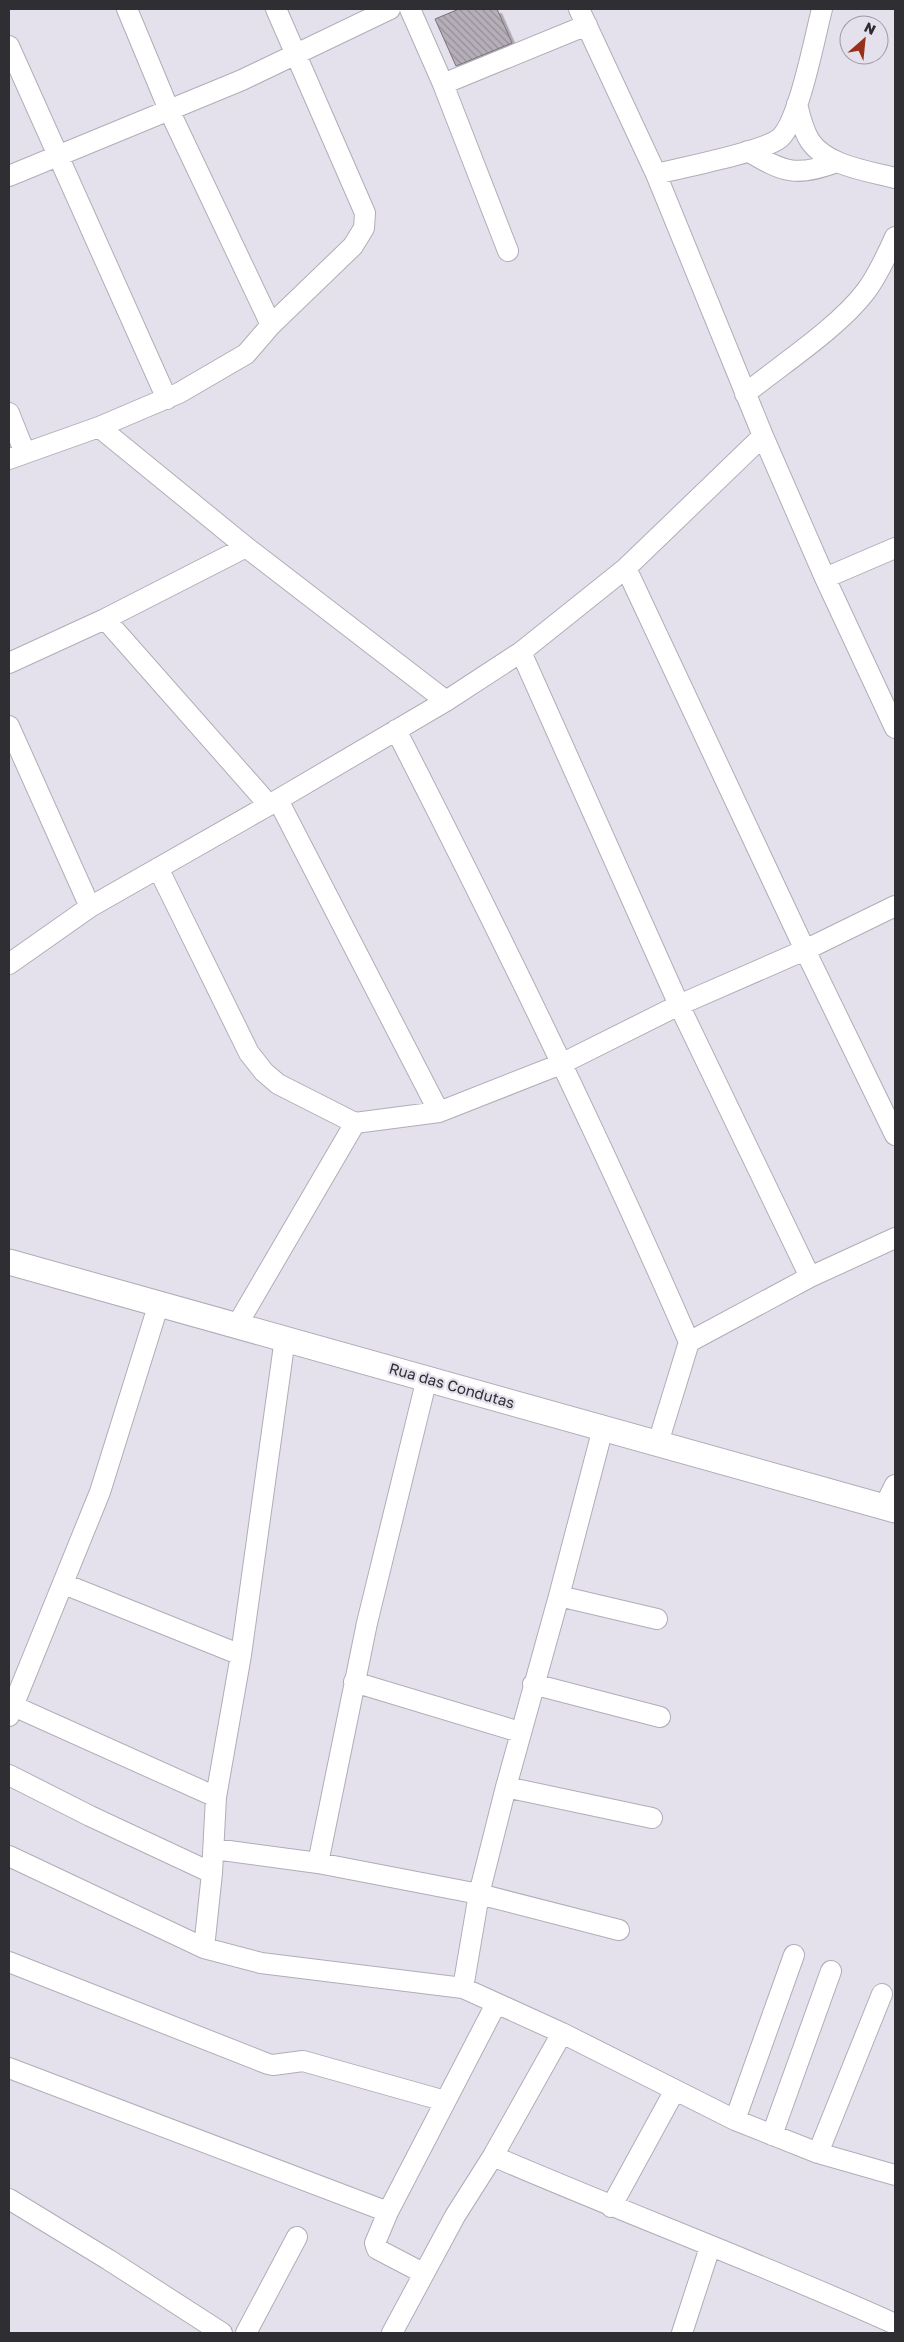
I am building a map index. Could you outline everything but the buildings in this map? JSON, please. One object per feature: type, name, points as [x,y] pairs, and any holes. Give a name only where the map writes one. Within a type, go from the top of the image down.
[{"type":"street","points":[[126,9],[168,110],[271,324]]},
{"type":"street","points":[[9,413],[17,456],[98,427],[167,398],[228,367],[246,354],[271,324],[353,246],[364,228],[365,213],[276,9]]},
{"type":"street","points":[[9,176],[242,80],[390,9]]},
{"type":"street","points":[[410,9],[443,84],[508,251]]},
{"type":"street","points":[[656,174],[748,151],[774,142],[781,137],[797,104],[822,9]]},
{"type":"street","points":[[443,84],[583,17],[656,174],[745,394],[824,578],[895,728]]},
{"type":"street","points":[[9,46],[167,398]]},
{"type":"street","points":[[797,104],[802,124],[811,142],[837,162],[895,178]]},
{"type":"street","points":[[748,151],[772,165],[786,170],[817,169],[837,162]]},
{"type":"street","points":[[745,394],[840,318],[866,291],[885,259],[895,237]]},
{"type":"street","points":[[98,427],[246,547],[446,701]]},
{"type":"street","points":[[9,964],[90,907],[446,701],[521,652],[626,568],[763,436]]},
{"type":"street","points":[[9,663],[105,619],[246,547]]},
{"type":"street","points":[[824,578],[895,548]]},
{"type":"street","points":[[626,568],[805,950],[895,1135]]},
{"type":"street","points":[[105,619],[274,802],[439,1112]]},
{"type":"street","points":[[521,652],[679,1005],[810,1277]]},
{"type":"street","points":[[9,726],[90,907]]},
{"type":"street","points":[[396,730],[470,876],[561,1064],[643,1236],[689,1342],[658,1444]]},
{"type":"street","points":[[158,868],[250,1053],[264,1072],[278,1084],[355,1123],[439,1112],[561,1064],[679,1005],[805,950],[895,906]]},
{"type":"street","points":[[236,1325],[355,1123]]},
{"type":"street","points":[[689,1342],[810,1277],[895,1238]]},
{"type":"street","name":"Rua das Condutas","points":[[9,1262],[658,1444],[892,1501]]},
{"type":"street","points":[[159,1303],[100,1492],[64,1584],[10,1709],[216,1797]]},
{"type":"street","points":[[204,1948],[214,1849],[216,1797],[241,1655],[285,1338]]},
{"type":"street","points":[[318,1863],[354,1682],[427,1378]]},
{"type":"street","points":[[463,1988],[479,1894],[520,1732],[559,1596],[602,1428]]},
{"type":"street","points":[[64,1584],[241,1655]]},
{"type":"street","points":[[559,1596],[657,1619]]},
{"type":"street","points":[[354,1682],[520,1732]]},
{"type":"street","points":[[533,1684],[660,1717]]},
{"type":"street","points":[[9,1775],[99,1821],[212,1873]]},
{"type":"street","points":[[506,1787],[652,1818]]},
{"type":"street","points":[[214,1849],[318,1863],[479,1894],[619,1930]]},
{"type":"street","points":[[9,1856],[204,1948],[261,1963],[463,1988],[562,2033],[735,2120],[818,2153],[895,2175]]},
{"type":"street","points":[[735,2120],[794,1956]]},
{"type":"street","points":[[9,1962],[268,2064],[303,2061],[445,2101]]},
{"type":"street","points":[[772,2135],[831,1971]]},
{"type":"street","points":[[818,2153],[882,1994]]},
{"type":"street","points":[[423,2273],[377,2249],[375,2243],[388,2212],[496,2004]]},
{"type":"street","points":[[396,2333],[423,2273],[455,2216],[493,2156],[562,2033]]},
{"type":"street","points":[[9,2068],[388,2212]]},
{"type":"street","points":[[611,2207],[675,2090]]},
{"type":"street","points":[[493,2156],[611,2207],[811,2286],[895,2324]]},
{"type":"street","points":[[9,2199],[109,2260],[222,2333]]},
{"type":"street","points":[[246,2333],[296,2237]]},
{"type":"street","points":[[682,2333],[710,2247]]}]
